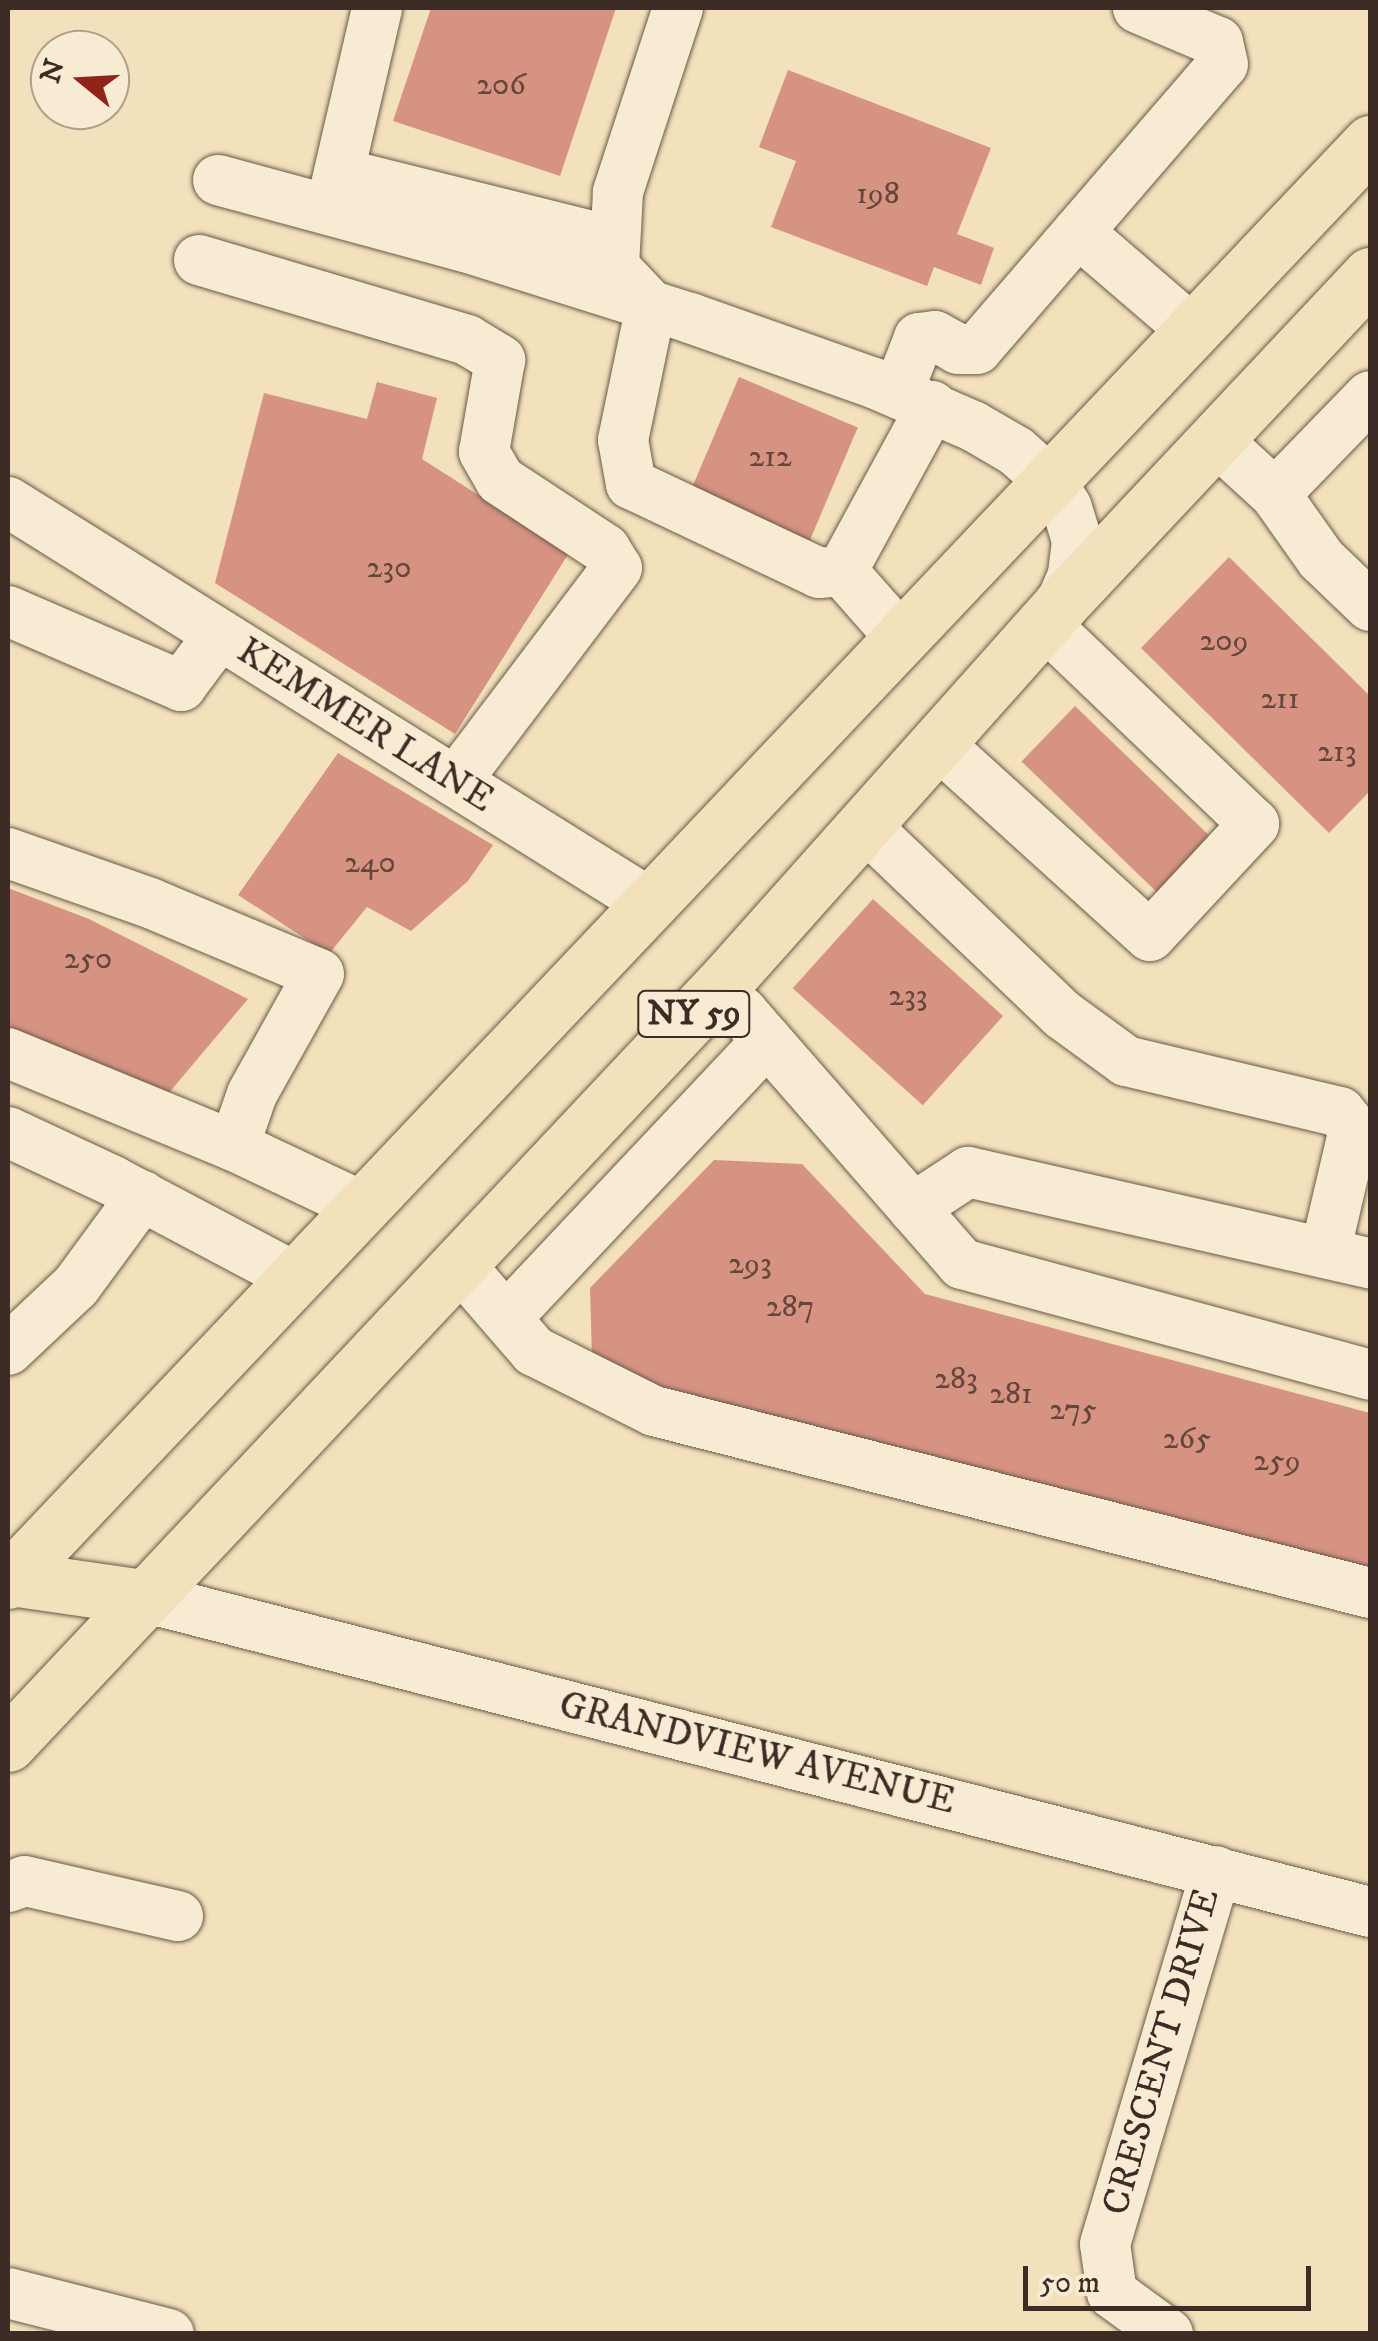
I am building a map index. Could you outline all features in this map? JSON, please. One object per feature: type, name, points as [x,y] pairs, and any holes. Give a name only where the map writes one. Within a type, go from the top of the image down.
[{"type":"main road","name":"NY 59","points":[[8,1578],[1370,143]]},
{"type":"main road","name":"NY 59","points":[[8,1744],[716,990],[1052,614],[1370,275]]},
{"type":"main road","points":[[8,1578],[144,1597]]},
{"type":"street","points":[[334,192],[377,8]]},
{"type":"street","points":[[650,306],[614,267],[618,192],[678,8]]},
{"type":"street","points":[[842,571],[915,399],[919,338],[935,336],[958,349],[977,349],[1223,64],[1218,42],[1138,8]]},
{"type":"street","points":[[218,180],[334,192],[615,242]]},
{"type":"street","points":[[334,192],[915,399],[1016,451],[1052,482],[1068,508],[1077,542],[1074,575],[1052,614],[1254,824],[1150,936],[937,743]]},
{"type":"street","points":[[1078,232],[1193,332]]},
{"type":"street","points":[[199,260],[467,340],[500,360],[484,452],[500,480],[605,549],[617,568],[455,782]]},
{"type":"street","points":[[650,306],[623,440],[631,484],[819,573],[842,571]]},
{"type":"street","points":[[1275,494],[1370,396]]},
{"type":"street","points":[[1216,440],[1275,494],[1321,558],[1370,606]]},
{"type":"street","name":"KEMMER LANE","points":[[8,502],[648,902]]},
{"type":"street","points":[[842,571],[902,639]]},
{"type":"street","points":[[8,611],[181,686],[219,635]]},
{"type":"street","points":[[864,825],[1063,1015],[1126,1061],[1340,1112],[1354,1129],[1348,1258],[968,1172],[913,1208]]},
{"type":"street","points":[[8,853],[150,903],[319,974],[252,1094],[234,1146]]},
{"type":"street","points":[[716,990],[767,1041],[962,1264],[1370,1376]]},
{"type":"street","points":[[506,1318],[767,1041]]},
{"type":"street","points":[[8,1053],[234,1146],[361,1206]]},
{"type":"street","points":[[8,1132],[142,1196],[294,1277]]},
{"type":"street","points":[[8,1350],[76,1286],[142,1196]]},
{"type":"street","points":[[458,1263],[534,1351],[654,1410],[1370,1593]]},
{"type":"street","name":"GRANDVIEW AVENUE","points":[[144,1597],[1370,1912]]},
{"type":"street","name":"CRESCENT DRIVE","points":[[1168,2334],[1112,2292],[1106,2244],[1216,1871]]},
{"type":"street","points":[[8,1887],[25,1881],[178,1916]]},
{"type":"street","points":[[8,2293],[71,2321],[169,2334]]},
{"type":"building","points":[[431,8],[616,8],[560,176],[393,121]]},
{"type":"building","points":[[788,70],[991,148],[957,234],[994,248],[981,285],[934,267],[927,286],[771,227],[796,161],[759,147]]},
{"type":"building","points":[[739,377],[858,427],[810,541],[691,490]]},
{"type":"building","points":[[377,382],[437,398],[422,459],[569,553],[455,734],[215,583],[264,393],[367,419]]},
{"type":"building","points":[[1229,557],[1370,696],[1370,791],[1329,833],[1141,648]]},
{"type":"building","points":[[1075,706],[1215,841],[1161,896],[1022,761]]},
{"type":"building","points":[[338,753],[493,845],[468,881],[411,931],[367,907],[329,954],[238,895]]},
{"type":"building","points":[[8,888],[89,919],[248,999],[157,1107],[8,1040]]},
{"type":"building","points":[[873,899],[1003,1016],[923,1105],[793,988]]},
{"type":"building","points":[[714,1160],[802,1164],[925,1294],[1370,1413],[1370,1582],[673,1400],[592,1360],[590,1288]]}]
